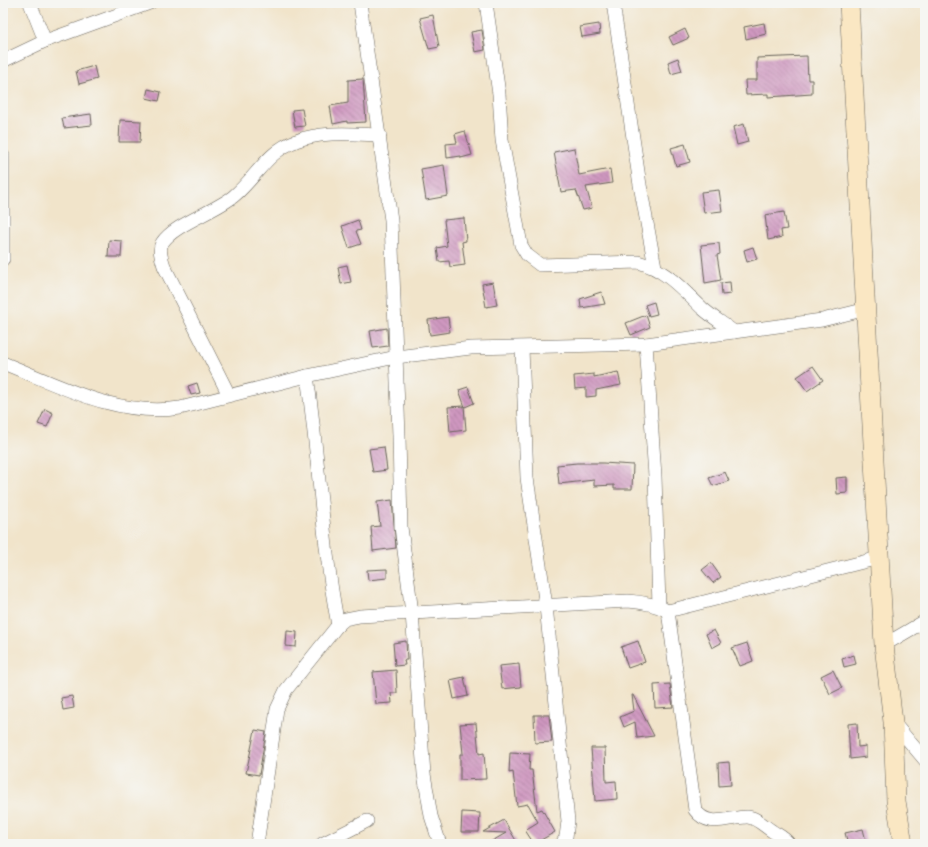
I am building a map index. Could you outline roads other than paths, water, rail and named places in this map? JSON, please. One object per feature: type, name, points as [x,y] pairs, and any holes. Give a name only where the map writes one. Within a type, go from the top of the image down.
[{"type":"main road","points":[[849,3],[867,309],[884,645],[893,722],[896,801],[903,844]]},
{"type":"street","points":[[30,3],[45,42]]},
{"type":"street","points":[[3,61],[45,42],[150,3]]},
{"type":"street","points":[[360,3],[391,220],[401,527],[412,612],[424,774],[431,816],[440,844]]},
{"type":"street","points":[[486,3],[499,94],[502,140],[521,245],[527,255],[540,265],[638,262],[655,267],[734,332]]},
{"type":"street","points":[[613,3],[640,185],[655,267]]},
{"type":"street","points":[[229,395],[164,266],[160,251],[162,243],[184,224],[235,195],[257,170],[281,147],[295,141],[324,133],[380,135]]},
{"type":"street","points":[[3,156],[3,259]]},
{"type":"street","points":[[3,362],[100,401],[136,409],[164,410],[307,376],[396,357],[471,348],[646,344],[822,320],[867,309]]},
{"type":"street","points":[[646,344],[663,609],[695,810],[702,818],[710,821],[719,822],[748,817],[754,819],[785,838],[789,844]]},
{"type":"street","points":[[522,348],[527,478],[546,606],[568,821],[566,837],[562,844]]},
{"type":"street","points":[[307,376],[315,426],[331,590],[338,625]]},
{"type":"street","points":[[257,844],[277,708],[286,690],[338,625],[345,620],[360,616],[412,612],[628,601],[644,602],[663,609],[879,558]]},
{"type":"street","points":[[884,645],[925,621]]},
{"type":"street","points":[[893,722],[925,760]]},
{"type":"street","points":[[322,844],[367,821]]}]
